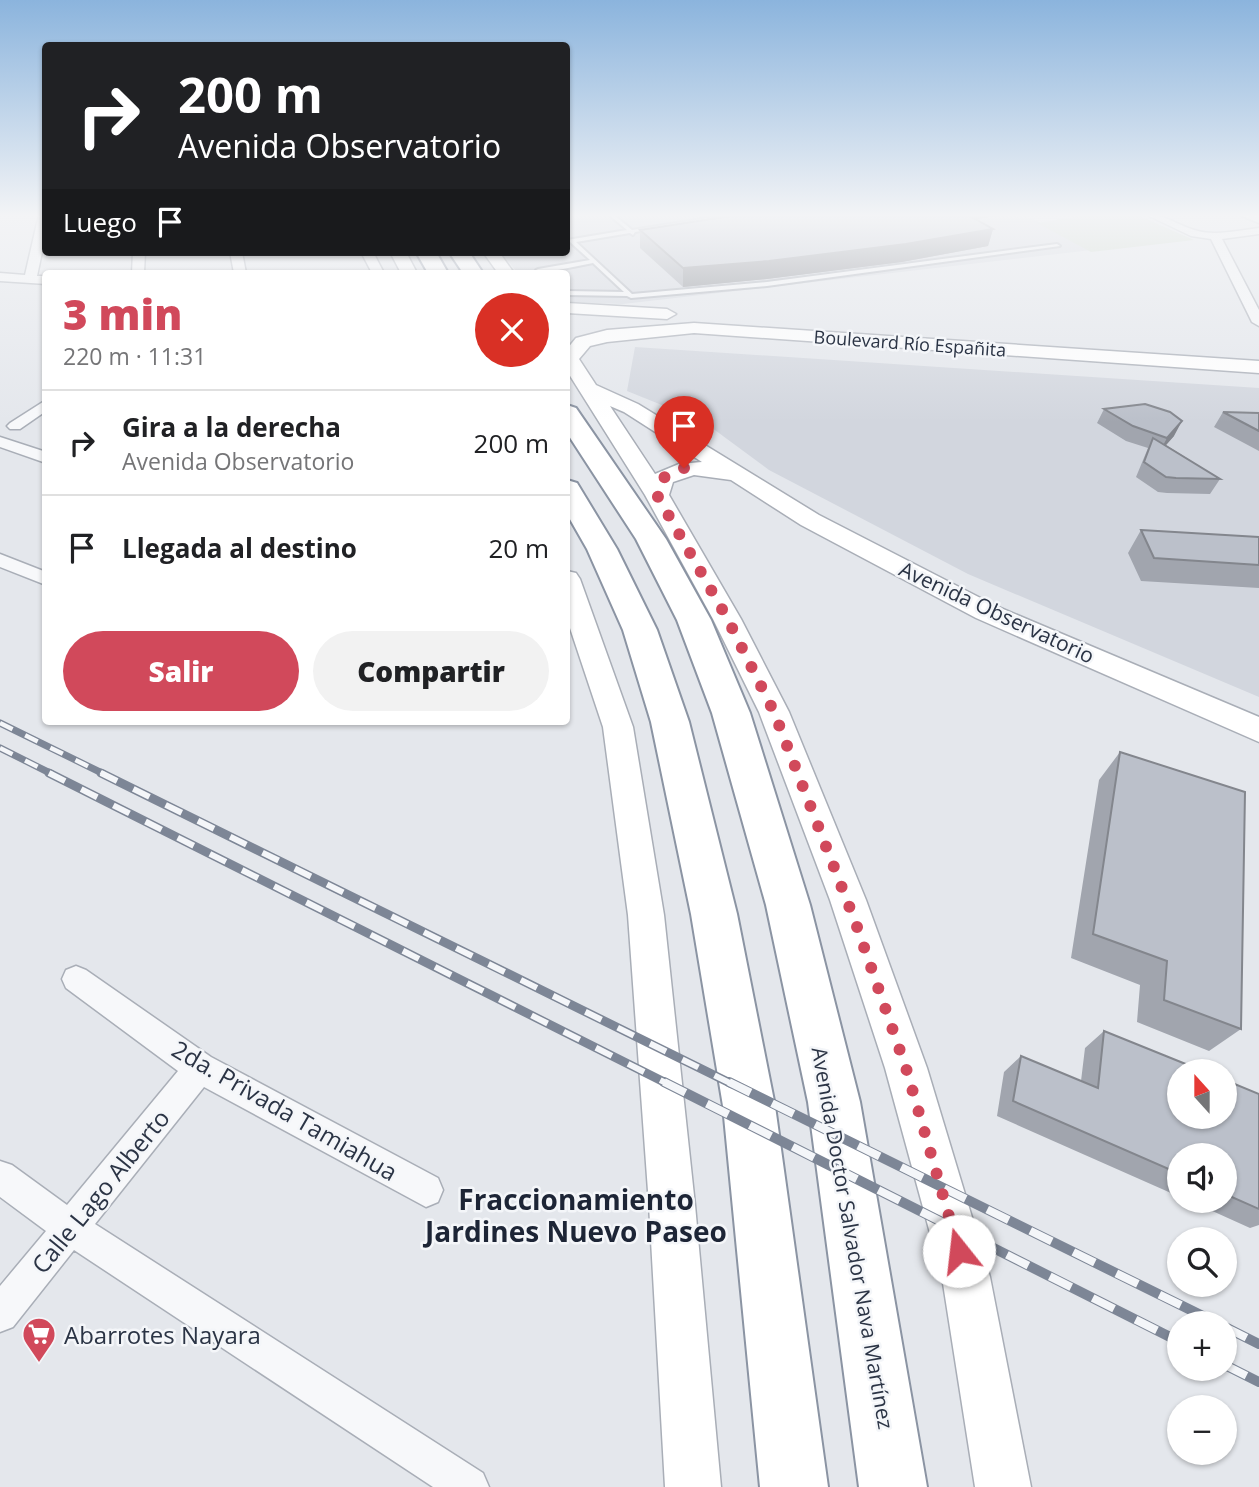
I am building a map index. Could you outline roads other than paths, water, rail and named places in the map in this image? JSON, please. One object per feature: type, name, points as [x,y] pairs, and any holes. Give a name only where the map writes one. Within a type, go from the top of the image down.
[{"type":"highway","name":"Avenida Doctor Salvador Nava Martínez","points":[[578,402],[694,620],[731,713],[788,905],[834,1102],[893,1487]]},
{"type":"highway","points":[[570,494],[602,549],[640,630],[670,722],[714,914],[749,1106],[794,1487]]},
{"type":"highway","points":[[708,586],[731,713]]},
{"type":"main road","name":"Boulevard Río Españita","points":[[570,308],[1259,353]]},
{"type":"main road","name":"Boulevard Río Españita","points":[[570,355],[583,342],[607,336],[694,328],[1259,367]]},
{"type":"main road","name":"Avenida Doctor Salvador Nava Martínez","points":[[570,366],[578,402],[657,495],[774,712],[848,900],[906,1068],[966,1277],[1003,1487]]},
{"type":"main road","name":"Avenida Observatorio","points":[[578,402],[631,408],[810,520],[986,611],[1259,730]]},
{"type":"main road","name":"Avenida Observatorio","points":[[657,495],[663,478],[684,468],[697,467],[744,478]]},
{"type":"main road","points":[[570,588],[618,727],[646,915],[672,1205],[693,1487]]},
{"type":"street","points":[[1239,283],[1259,322]]},
{"type":"street","points":[[15,426],[42,407]]},
{"type":"street","points":[[0,442],[42,457]]},
{"type":"street","points":[[0,459],[19,448]]},
{"type":"street","points":[[0,559],[42,577]]},
{"type":"street","name":"2da. Privada Tamiahua","points":[[76,979],[201,1068],[426,1191]]},
{"type":"street","name":"Calle Lago Alberto","points":[[0,1314],[201,1068]]},
{"type":"street","points":[[0,1177],[70,1228],[445,1481]]},
{"type":"lane","points":[[618,283],[629,294]]},
{"type":"lane","points":[[570,293],[631,296],[772,283]]},
{"type":"railway","points":[[0,723],[104,774]]},
{"type":"railway","points":[[0,748],[52,774]]},
{"type":"railway","points":[[49,773],[668,1084]]},
{"type":"railway","points":[[101,773],[732,1084]]},
{"type":"railway","points":[[664,1082],[1167,1335]]},
{"type":"railway","points":[[729,1082],[1193,1311]]},
{"type":"railway","points":[[1237,1333],[1259,1344]]},
{"type":"railway","points":[[1237,1371],[1259,1382]]},
{"type":"place","name":"Abarrotes Nayara","points":[[39,1364]]},
{"type":"district","name":"Fraccionamiento Jardines Nuevo Paseo","points":[[576,1215]]}]
